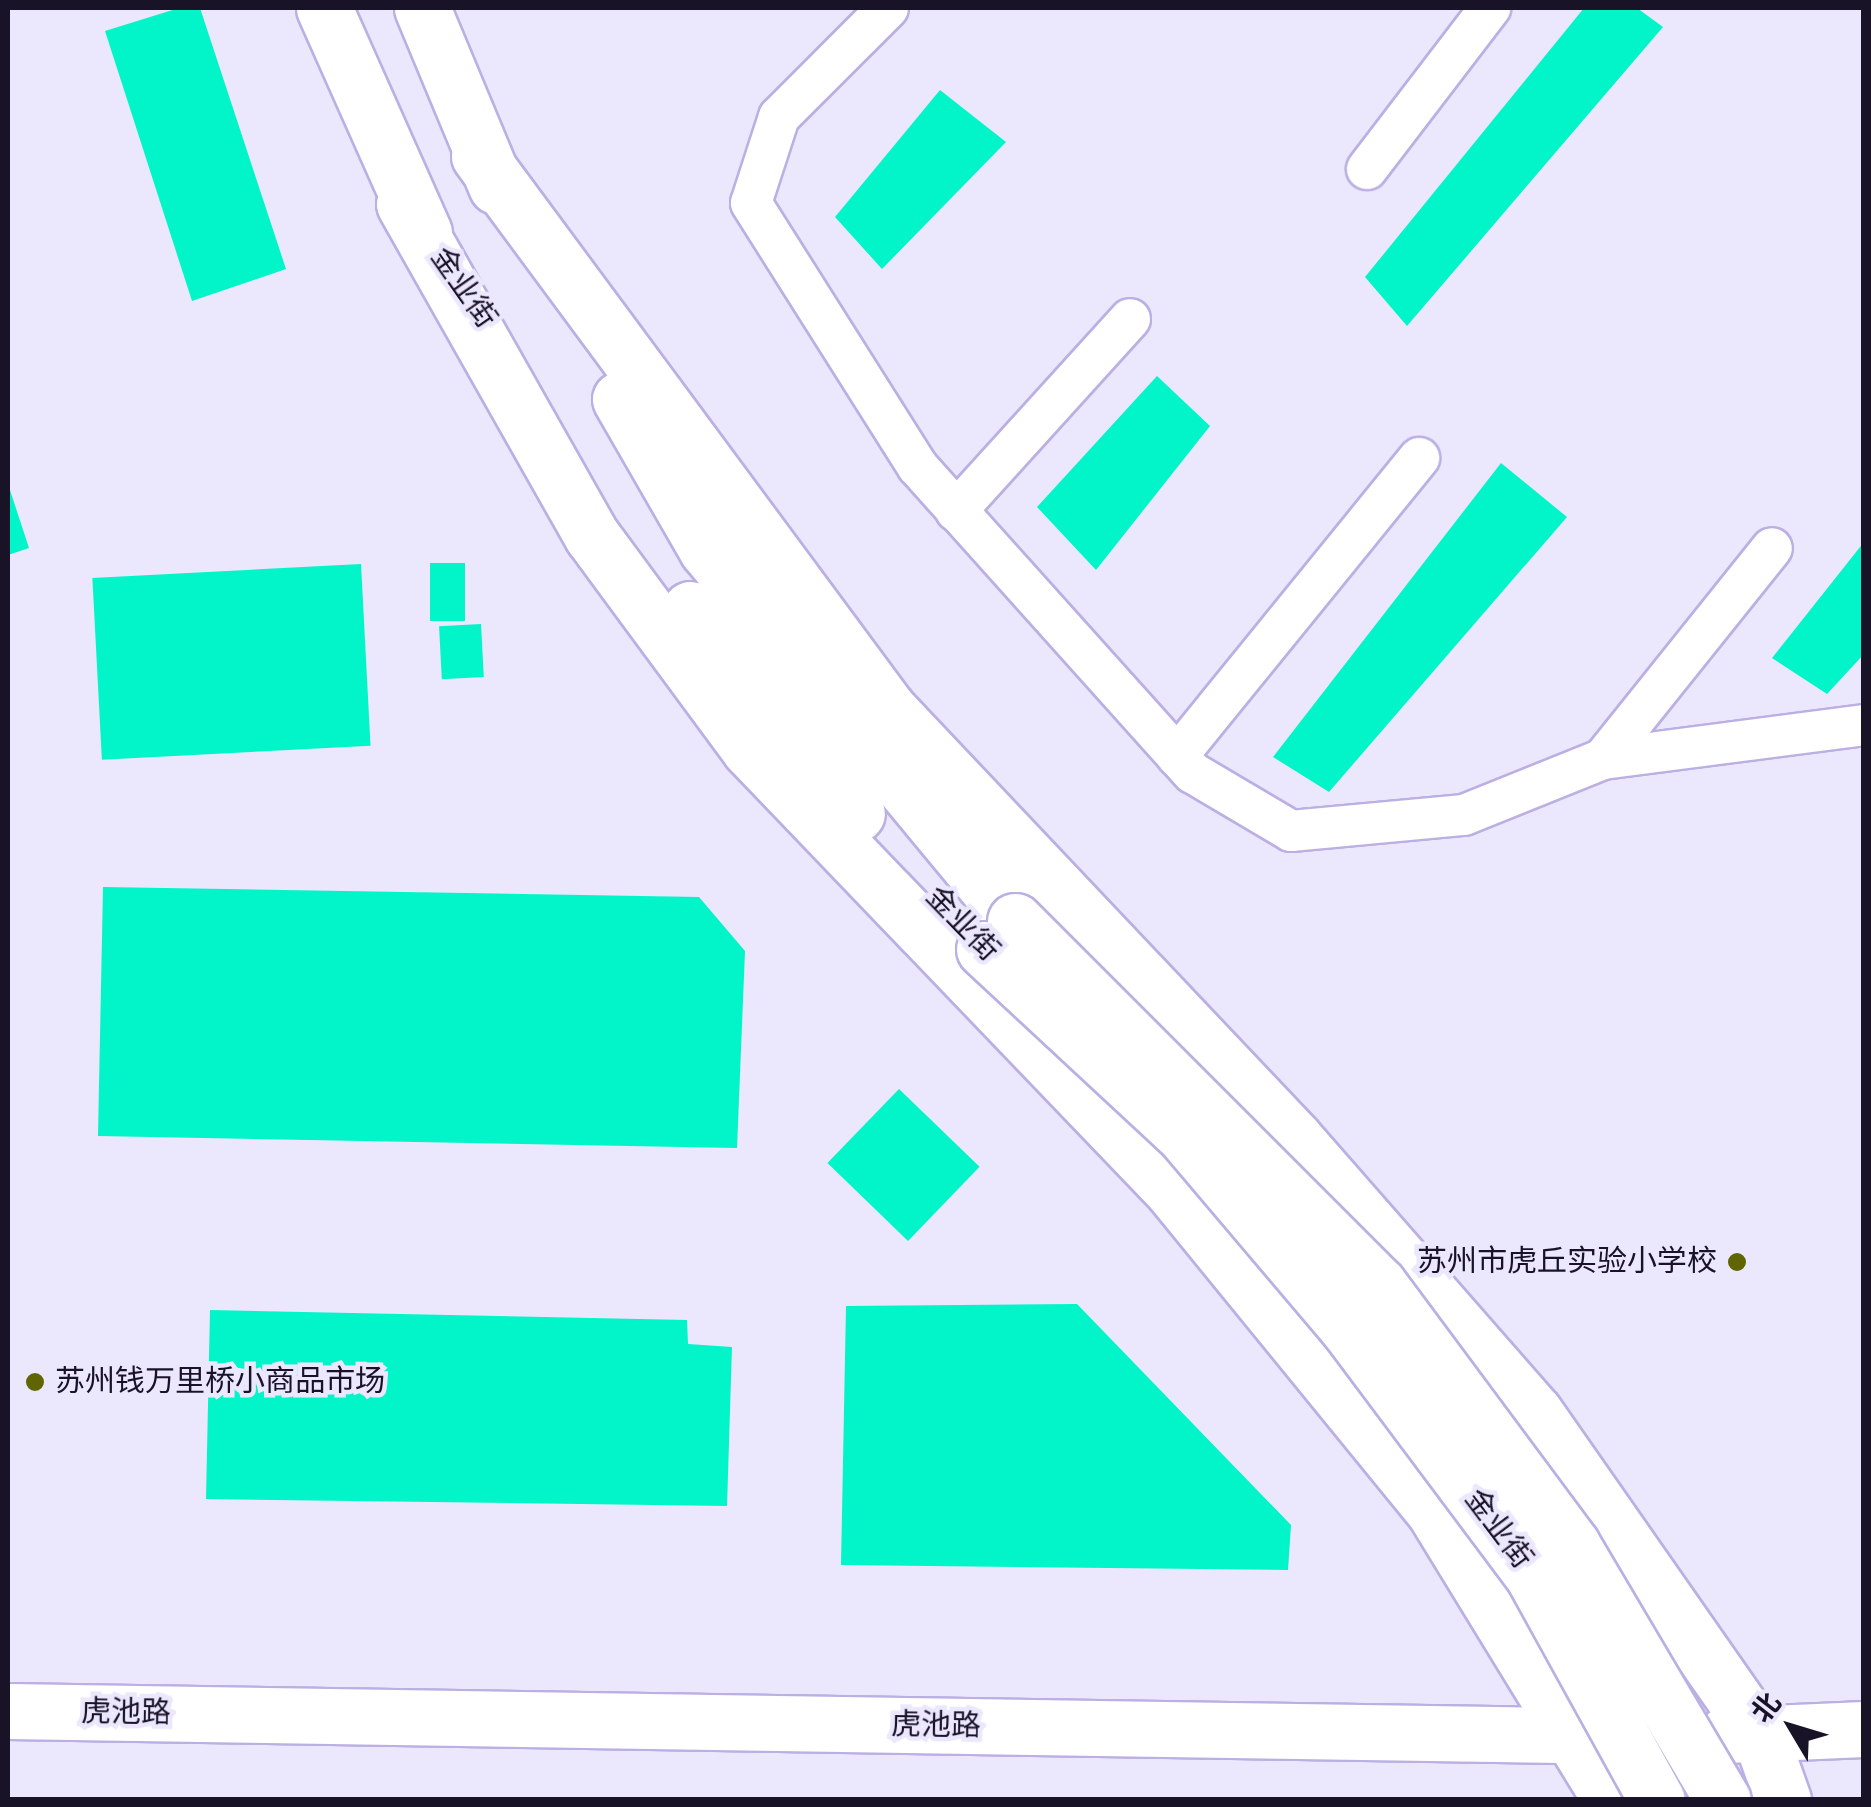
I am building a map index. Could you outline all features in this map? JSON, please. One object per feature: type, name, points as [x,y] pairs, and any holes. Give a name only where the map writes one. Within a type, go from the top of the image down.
[{"type":"main road","name":"金业街","points":[[324,8],[404,204],[676,592],[843,800],[1000,935],[1379,1285],[1572,1545],[1723,1800]]},
{"type":"main road","name":"金业街","points":[[422,8],[479,156],[707,550],[1000,935],[1184,1135],[1347,1327],[1532,1574],[1657,1800]]},
{"type":"main road","points":[[479,156],[889,710],[1295,1138],[1535,1414],[1760,1734],[1783,1800]]},
{"type":"main road","points":[[404,204],[592,536],[749,748],[1172,1190],[1435,1513],[1579,1736],[1611,1800]]},
{"type":"main road","name":"虎池路","points":[[8,1711],[1579,1736],[1864,1729]]},
{"type":"street","points":[[888,8],[779,117],[751,203],[918,467],[1177,756],[1292,831],[1464,814],[1603,759],[1864,726]]},
{"type":"street","points":[[1368,169],[1490,8]]},
{"type":"street","points":[[956,511],[1130,319]]},
{"type":"street","points":[[1177,756],[1419,458]]},
{"type":"street","points":[[1603,759],[1772,548]]},
{"type":"building","points":[[179,8],[200,8],[286,269],[192,301],[105,31]]},
{"type":"building","points":[[1584,8],[1637,8],[1663,27],[1407,326],[1365,277]]},
{"type":"building","points":[[940,90],[1006,142],[882,269],[835,217]]},
{"type":"building","points":[[1157,376],[1210,426],[1096,570],[1037,507]]},
{"type":"building","points":[[1501,463],[1567,517],[1329,792],[1273,757]]},
{"type":"building","points":[[8,484],[29,548],[8,555]]},
{"type":"building","points":[[1864,542],[1864,654],[1827,694],[1772,658]]},
{"type":"building","points":[[430,563],[465,563],[465,621],[430,621]]},
{"type":"building","points":[[361,564],[371,746],[102,760],[92,578]]},
{"type":"building","points":[[481,624],[484,677],[442,679],[439,626]]},
{"type":"building","points":[[103,887],[699,897],[745,951],[737,1148],[98,1136]]},
{"type":"building","points":[[899,1089],[980,1167],[908,1241],[827,1163]]},
{"type":"building","points":[[1077,1304],[1291,1525],[1288,1570],[841,1565],[846,1306]]},
{"type":"building","points":[[210,1310],[687,1320],[688,1344],[732,1347],[727,1506],[206,1499]]},
{"type":"place","name":"苏州市虎丘实验小学校","points":[[1737,1262]]},
{"type":"place","name":"苏州钱万里桥小商品市场","points":[[35,1382]]}]
